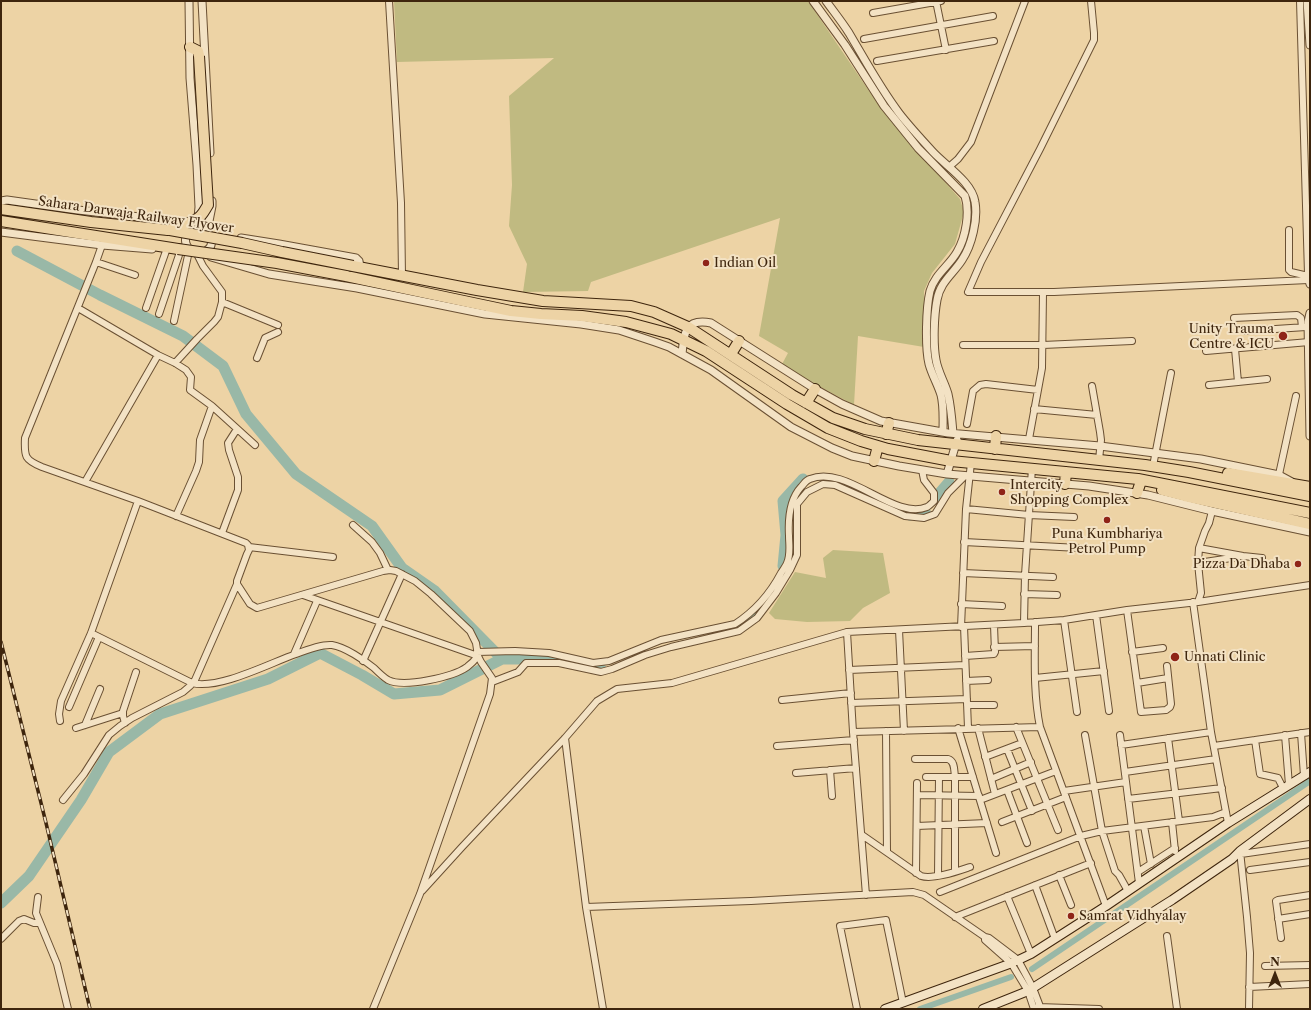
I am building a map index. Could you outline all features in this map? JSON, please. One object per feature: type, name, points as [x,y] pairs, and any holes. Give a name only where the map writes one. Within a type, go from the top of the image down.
[{"type":"highway","points":[[168,230],[179,226],[197,223],[208,204],[200,56],[198,51],[190,47]]},
{"type":"highway","name":"Sahara Darwaja Railway Flyover","points":[[1,209],[91,222],[168,230],[242,243],[402,276],[542,301],[631,306],[654,312],[688,327],[780,388],[806,403],[833,418],[865,429],[918,440],[955,445],[1153,466],[1310,496]]},
{"type":"highway","name":"Sahara Darwaja Railway Flyover","points":[[1,221],[277,263],[346,276],[358,283],[511,311],[582,316],[626,322],[670,334],[684,340],[706,352],[787,404],[828,428],[861,441],[888,449],[951,461],[1139,480]]},
{"type":"highway","points":[[730,354],[739,341]]},
{"type":"highway","points":[[806,403],[815,389]]},
{"type":"highway","points":[[886,434],[890,423]]},
{"type":"highway","points":[[995,449],[996,436]]},
{"type":"highway","points":[[874,461],[878,446]]},
{"type":"highway","points":[[1179,470],[1181,465],[1278,478],[1297,485],[1310,487]]},
{"type":"highway","points":[[1065,484],[1066,472]]},
{"type":"highway","points":[[1139,480],[1310,513]]},
{"type":"highway","points":[[1137,493],[1139,480]]},
{"type":"highway","points":[[1139,480],[1147,485],[1185,496],[1310,524]]},
{"type":"main road","points":[[885,1009],[1014,962],[1031,954],[1106,906],[1228,823],[1307,774]]},
{"type":"main road","points":[[983,1009],[1030,990],[1172,900],[1232,859],[1310,799]]},
{"type":"street","points":[[189,1],[190,78],[199,207],[197,223],[189,232],[185,240],[188,248],[195,252],[269,274],[358,283],[485,314],[581,324],[619,330],[655,342],[682,354],[711,370],[791,427],[832,448],[852,456],[947,474],[1089,486],[1137,493],[1310,532]]},
{"type":"street","points":[[1,232],[102,245],[180,252],[195,252],[210,246],[211,242],[208,232],[212,206],[207,75],[202,1]]},
{"type":"street","points":[[389,1],[401,203],[402,276]]},
{"type":"street","points":[[813,1],[845,44],[884,106],[918,148],[965,196],[967,203],[967,216],[962,240],[957,252],[934,280],[928,305],[928,352],[932,373],[941,395],[943,409],[943,432]]},
{"type":"street","points":[[826,1],[848,32],[899,113],[934,153],[968,185],[972,193],[976,209],[973,232],[963,259],[943,282],[938,292],[936,301],[935,352],[937,366],[948,395],[956,434],[955,445],[947,474]]},
{"type":"street","points":[[873,13],[938,1],[946,50]]},
{"type":"street","points":[[949,168],[971,142],[1025,1]]},
{"type":"street","points":[[1092,1],[1094,40],[1040,149],[981,262],[968,292],[1043,293],[1309,277]]},
{"type":"street","points":[[1300,1],[1309,277]]},
{"type":"street","points":[[1307,1],[1310,45]]},
{"type":"street","points":[[864,39],[993,16]]},
{"type":"street","points":[[877,61],[994,41]]},
{"type":"street","points":[[1,201],[7,200],[166,220],[189,232]]},
{"type":"street","points":[[197,223],[208,232],[356,258],[359,261],[357,267]]},
{"type":"street","points":[[1289,230],[1289,270],[1291,272],[1309,277]]},
{"type":"street","points":[[102,245],[25,438],[24,450],[26,458],[30,462],[222,533],[246,543],[249,547],[333,557]]},
{"type":"street","points":[[146,308],[166,251]]},
{"type":"street","points":[[159,314],[180,252]]},
{"type":"street","points":[[176,363],[218,317],[222,302],[222,292],[203,266],[195,252]]},
{"type":"street","points":[[174,321],[195,252]]},
{"type":"street","points":[[96,262],[135,275]]},
{"type":"street","points":[[1029,439],[1042,368],[1043,293]]},
{"type":"street","points":[[222,302],[267,319],[278,328],[266,338],[257,358]]},
{"type":"street","points":[[78,308],[158,355],[176,363],[190,373],[190,390],[212,406],[255,445]]},
{"type":"street","points":[[1305,327],[1310,313]]},
{"type":"street","points":[[1234,318],[1297,315],[1301,318],[1309,342],[1310,436]]},
{"type":"street","points":[[265,328],[268,321]]},
{"type":"street","points":[[682,354],[688,327],[696,322],[702,321],[711,323],[815,389],[842,404],[881,421],[956,434],[996,436],[1100,446],[1201,459],[1278,478],[1296,396]]},
{"type":"street","points":[[1246,331],[1305,327]]},
{"type":"street","points":[[963,345],[1043,345],[1132,341]]},
{"type":"street","points":[[1206,352],[1309,342]]},
{"type":"street","points":[[1235,349],[1238,382]]},
{"type":"street","points":[[85,482],[158,355]]},
{"type":"street","points":[[1153,466],[1171,373]]},
{"type":"street","points":[[1209,385],[1267,379]]},
{"type":"street","points":[[967,424],[974,391],[980,385],[986,384],[1038,390]]},
{"type":"street","points":[[1092,386],[1100,432],[1099,460]]},
{"type":"street","points":[[176,516],[199,462],[200,440],[212,406]]},
{"type":"street","points":[[1034,409],[1097,415]]},
{"type":"street","points":[[222,533],[238,490],[238,477],[228,443],[237,429]]},
{"type":"street","points":[[968,728],[961,604],[967,476],[971,463]]},
{"type":"street","points":[[1024,623],[1024,594],[1032,468]]},
{"type":"street","points":[[303,595],[479,656],[515,651],[549,653],[593,663],[609,661],[661,640],[734,624],[745,617],[761,603],[774,586],[788,562],[790,547],[788,528],[790,507],[796,492],[808,479],[822,476],[836,477],[898,505],[913,510],[927,507],[934,502],[934,493],[924,480],[922,470]]},
{"type":"street","points":[[492,680],[518,672],[526,663],[559,663],[601,672],[645,655],[739,631],[757,618],[776,593],[790,570],[797,555],[797,504],[807,492],[823,484],[835,485],[905,516],[924,518],[936,514],[948,493],[967,476]]},
{"type":"street","points":[[60,720],[59,714],[61,701],[91,633],[138,501]]},
{"type":"street","points":[[966,510],[1074,517]]},
{"type":"street","points":[[1212,511],[1199,548],[1198,563],[1201,593],[1195,602],[1211,732],[1228,823]]},
{"type":"street","points":[[353,525],[372,542],[380,553],[388,570]]},
{"type":"street","points":[[964,542],[1079,548]]},
{"type":"street","points":[[64,800],[84,774],[109,735],[125,723],[183,692],[192,683],[237,584],[249,547]]},
{"type":"street","points":[[1199,548],[1262,558]]},
{"type":"street","points":[[1198,563],[1243,556]]},
{"type":"street","points":[[237,584],[250,604],[257,608],[388,570],[396,570],[415,581],[431,594],[470,631],[476,642],[479,656],[492,680],[490,694],[420,894],[373,1009]]},
{"type":"street","points":[[962,573],[1053,577]]},
{"type":"street","points":[[363,661],[402,574]]},
{"type":"street","points":[[420,894],[462,847],[565,738],[597,701],[617,688],[672,683],[847,632],[1064,620],[1310,585]]},
{"type":"street","points":[[1024,594],[1057,595]]},
{"type":"street","points":[[294,654],[317,601]]},
{"type":"street","points":[[961,604],[1002,606]]},
{"type":"street","points":[[1127,610],[1141,712],[1166,710],[1170,708],[1171,704],[1167,666]]},
{"type":"street","points":[[1096,615],[1109,711]]},
{"type":"street","points":[[1064,620],[1077,712]]},
{"type":"street","points":[[1035,622],[1035,678],[1040,727],[1106,906]]},
{"type":"street","points":[[965,656],[994,654],[994,625]]},
{"type":"street","points":[[899,630],[904,731]]},
{"type":"street","points":[[847,632],[853,732],[866,895]]},
{"type":"street","points":[[91,633],[197,685],[213,684],[238,677],[294,654],[312,648],[332,645],[351,653],[389,680],[409,684],[451,675],[467,667],[479,656]]},
{"type":"street","points":[[69,707],[99,637]]},
{"type":"street","points":[[994,647],[1035,646]]},
{"type":"street","points":[[1132,652],[1163,648]]},
{"type":"street","points":[[849,670],[965,665]]},
{"type":"street","points":[[125,723],[123,713],[136,672]]},
{"type":"street","points":[[1035,678],[1104,672]]},
{"type":"street","points":[[1137,683],[1168,678]]},
{"type":"street","points":[[966,681],[988,680]]},
{"type":"street","points":[[85,726],[100,689]]},
{"type":"street","points":[[782,700],[851,693]]},
{"type":"street","points":[[852,703],[902,701],[994,704]]},
{"type":"street","points":[[76,728],[123,713]]},
{"type":"street","points":[[1016,727],[1058,830]]},
{"type":"street","points":[[853,732],[1040,727]]},
{"type":"street","points":[[958,728],[996,853]]},
{"type":"street","points":[[978,728],[995,794]]},
{"type":"street","points":[[886,731],[887,852]]},
{"type":"street","points":[[1121,745],[1211,732]]},
{"type":"street","points":[[1214,746],[1310,732]]},
{"type":"street","points":[[1301,733],[1307,774]]},
{"type":"street","points":[[1085,735],[1102,831],[1114,871],[1119,876],[1128,891]]},
{"type":"street","points":[[1120,735],[1139,883]]},
{"type":"street","points":[[1286,735],[1286,787]]},
{"type":"street","points":[[565,738],[586,908],[603,1009]]},
{"type":"street","points":[[1168,738],[1175,794],[1176,859]]},
{"type":"street","points":[[777,746],[854,740]]},
{"type":"street","points":[[1255,740],[1260,774],[1278,778],[1286,787]]},
{"type":"street","points":[[985,758],[1022,743]]},
{"type":"street","points":[[1007,749],[1032,811]]},
{"type":"street","points":[[915,759],[951,760],[955,777],[956,796],[956,871]]},
{"type":"street","points":[[1125,772],[1216,759]]},
{"type":"street","points":[[991,779],[1030,762]]},
{"type":"street","points":[[796,773],[856,768]]},
{"type":"street","points":[[830,770],[832,796]]},
{"type":"street","points":[[917,795],[979,798],[1007,790],[1056,771]]},
{"type":"street","points":[[926,777],[973,777]]},
{"type":"street","points":[[938,777],[938,875]]},
{"type":"street","points":[[1064,791],[1126,782]]},
{"type":"street","points":[[916,873],[917,783]]},
{"type":"street","points":[[1128,799],[1222,788]]},
{"type":"street","points":[[1007,790],[1027,843]]},
{"type":"street","points":[[1002,822],[1066,798]]},
{"type":"street","points":[[940,892],[1081,836],[1102,831],[1213,817],[1226,812]]},
{"type":"street","points":[[917,826],[987,823]]},
{"type":"street","points":[[1144,826],[1150,864]]},
{"type":"street","points":[[862,835],[916,873],[925,877],[970,867]]},
{"type":"street","points":[[1249,1009],[1249,946],[1240,853],[1310,844]]},
{"type":"street","points":[[1138,872],[1175,848]]},
{"type":"street","points":[[1250,870],[1310,862]]},
{"type":"street","points":[[955,917],[1091,863]]},
{"type":"street","points":[[1059,875],[1071,905]]},
{"type":"street","points":[[1035,885],[1055,939]]},
{"type":"street","points":[[586,908],[919,893],[924,894],[985,937],[985,940],[1014,962],[1030,990],[1037,1008],[1099,1009]]},
{"type":"street","points":[[1281,938],[1276,904],[1278,900],[1310,895]]},
{"type":"street","points":[[1007,896],[1031,954]]},
{"type":"street","points":[[38,897],[36,913],[57,964],[68,1009]]},
{"type":"street","points":[[1278,919],[1310,914]]},
{"type":"street","points":[[1,939],[19,921],[24,919],[34,923],[40,923]]},
{"type":"street","points":[[858,1009],[840,926],[886,920],[903,1003]]},
{"type":"street","points":[[1167,936],[1177,1009]]},
{"type":"street","points":[[1265,966],[1310,965]]},
{"type":"street","points":[[1249,987],[1310,984]]},
{"type":"shaded area","points":[[394,1],[808,1],[882,110],[960,199],[964,212],[955,244],[932,273],[924,291],[924,347],[858,336],[854,405],[781,366],[788,353],[759,336],[780,218],[591,282],[588,291],[523,292],[527,264],[509,226],[512,185],[509,96],[554,58],[397,62]]},
{"type":"shaded area","points":[[833,550],[883,553],[890,593],[863,608],[850,621],[807,622],[775,619],[769,613],[795,572],[826,578],[823,558]]},
{"type":"waterway","points":[[17,251],[100,295],[183,336],[223,366],[246,414],[296,474],[372,526],[402,568],[435,591],[502,659]]},
{"type":"waterway","points":[[783,566],[786,535],[783,501],[803,479]]},
{"type":"waterway","points":[[839,481],[910,515],[925,511]]},
{"type":"waterway","points":[[937,496],[949,482]]},
{"type":"waterway","points":[[731,631],[756,616]]},
{"type":"waterway","points":[[1,903],[29,876],[81,800],[109,752],[160,714],[268,679],[320,653],[394,694],[440,690],[502,659],[559,659],[601,669]]},
{"type":"waterway","points":[[1032,969],[1310,781]]},
{"type":"waterway","points":[[920,1009],[1011,977]]},
{"type":"railway","points":[[1,642],[90,1009]]},
{"type":"place","name":"Indian Oil","points":[[706,263]]},
{"type":"place","name":"Unity Trauma Centre & ICU","points":[[1283,336]]},
{"type":"place","name":"Intercity Shopping Complex","points":[[1002,492]]},
{"type":"place","name":"Puna Kumbhariya Petrol Pump","points":[[1107,520]]},
{"type":"place","name":"Pizza Da Dhaba","points":[[1298,564]]},
{"type":"place","name":"Unnati Clinic","points":[[1175,657]]},
{"type":"place","name":"Samrat Vidhyalay","points":[[1071,916]]}]
